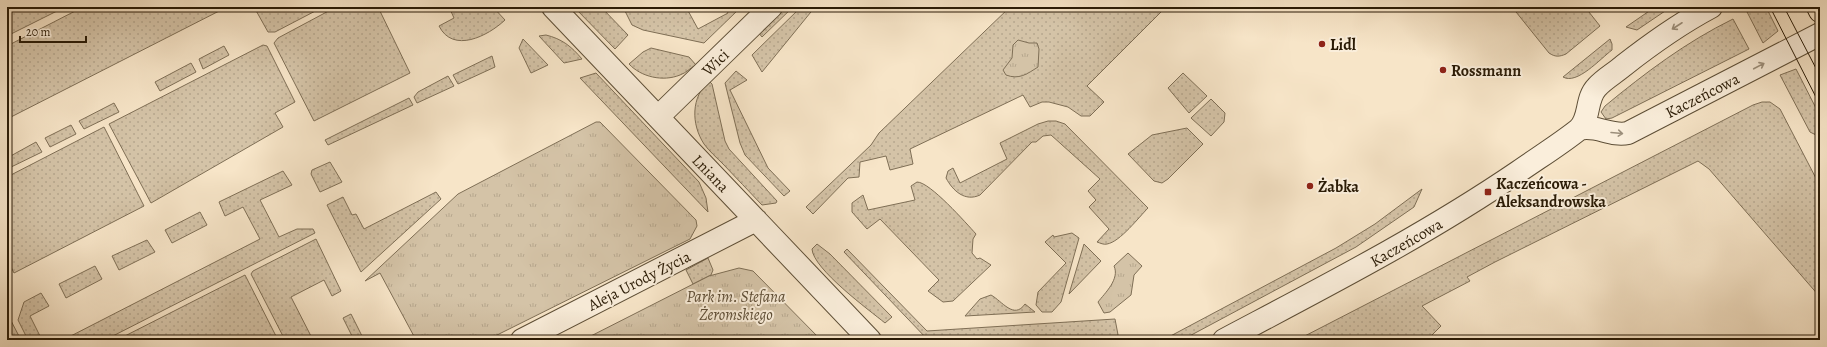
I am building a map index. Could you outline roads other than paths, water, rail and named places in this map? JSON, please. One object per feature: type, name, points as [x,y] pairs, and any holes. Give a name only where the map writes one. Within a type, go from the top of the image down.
[{"type":"main road","points":[[1818,7],[1820,11]]},
{"type":"street","name":"Lniana","points":[[553,7],[869,340]]},
{"type":"street","name":"Wici","points":[[658,117],[771,7]]},
{"type":"street","points":[[1579,129],[1584,123],[1590,101],[1597,87],[1653,42],[1711,7]]},
{"type":"street","name":"Kaczeńcowa","points":[[1224,340],[1411,240],[1466,207],[1579,129],[1587,127],[1620,135],[1628,133],[1820,34]]},
{"type":"street","name":"Aleja Urody Życia","points":[[522,340],[756,220]]},
{"type":"tram line","points":[[1770,7],[1820,105]]},
{"type":"tram line","points":[[1784,7],[1820,76]]},
{"type":"place","name":"Lidl","points":[[1322,44]]},
{"type":"place","name":"Rossmann","points":[[1443,70]]},
{"type":"place","name":"Żabka","points":[[1310,186]]},
{"type":"place","name":"Kaczeńcowa - Aleksandrowska","points":[[1488,192]]},
{"type":"park label","name":"Park im. Stefana Żeromskiego","points":[[736,305]]}]
